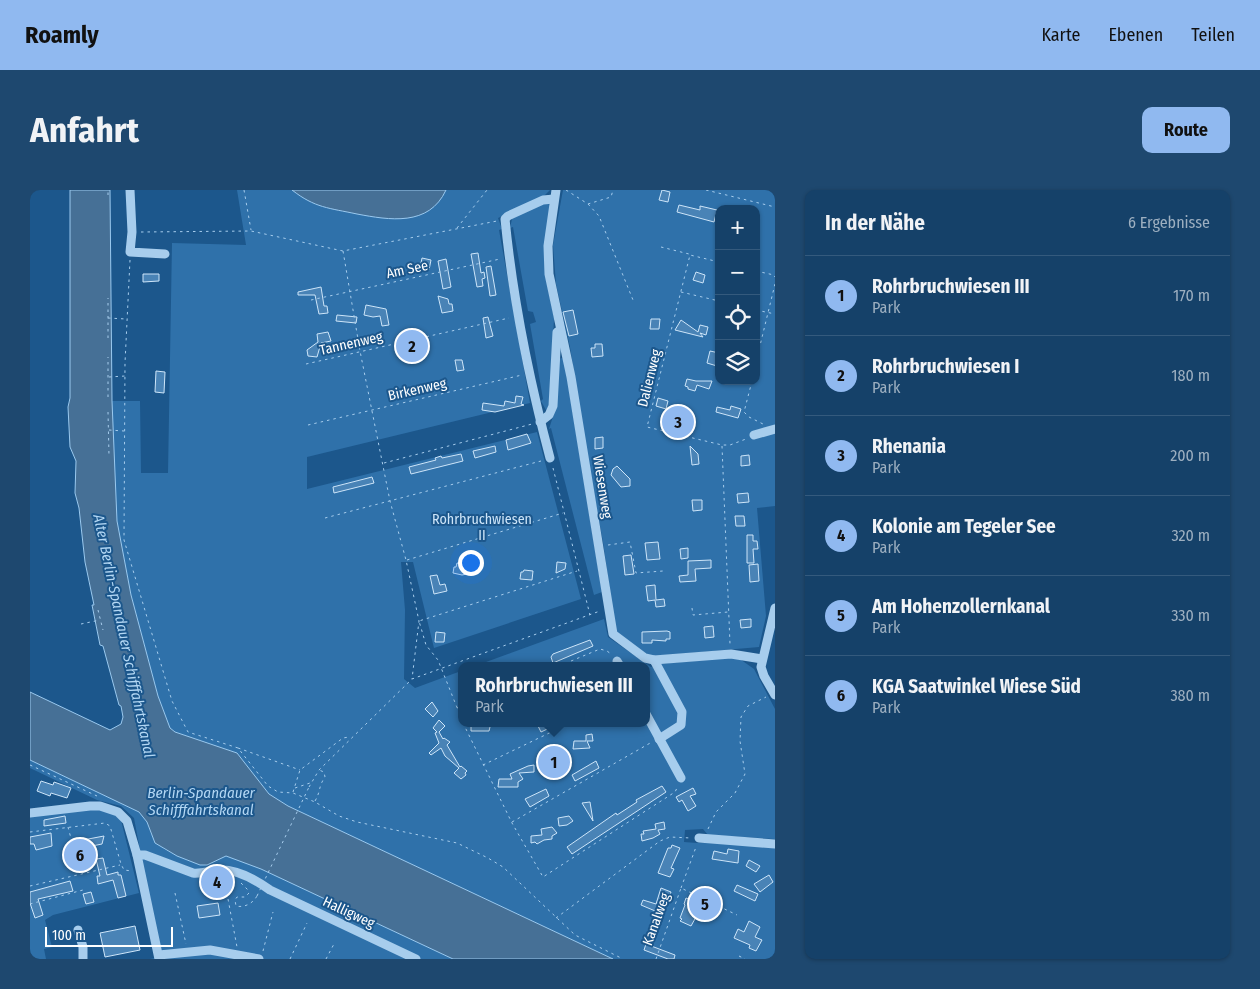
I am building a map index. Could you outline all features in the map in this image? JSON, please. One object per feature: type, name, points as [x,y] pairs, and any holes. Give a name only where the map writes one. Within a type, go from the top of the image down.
[{"type":"street","points":[[130,190],[132,232],[130,252],[165,254]]},
{"type":"street","points":[[550,458],[540,422],[517,316],[508,257],[505,219],[555,195]]},
{"type":"street","name":"Wiesenweg","points":[[555,195],[548,246],[548,274],[570,377],[612,634],[645,658],[654,660]]},
{"type":"street","points":[[540,422],[549,415],[553,406],[557,330],[560,328]]},
{"type":"street","points":[[754,435],[772,429]]},
{"type":"street","points":[[775,608],[761,667],[775,694]]},
{"type":"street","points":[[659,738],[681,725],[682,712],[654,660],[730,654],[762,659]]},
{"type":"street","points":[[650,721],[681,778]]},
{"type":"street","points":[[30,813],[100,806],[118,812],[127,821],[137,856],[159,957],[210,950],[260,959]]},
{"type":"street","points":[[699,838],[775,844]]},
{"type":"street","points":[[137,856],[144,855],[193,873],[226,870],[243,875]]},
{"type":"street","name":"Halligweg","points":[[243,875],[270,890],[416,959]]},
{"type":"street","points":[[78,930],[83,947],[83,959]]},
{"type":"path","points":[[108,190],[108,195]]},
{"type":"path","points":[[244,190],[251,230]]},
{"type":"path","points":[[456,229],[487,190]]},
{"type":"path","points":[[566,190],[588,204],[599,216],[633,300]]},
{"type":"path","points":[[588,204],[611,197],[613,190]]},
{"type":"path","points":[[706,190],[775,207]]},
{"type":"path","points":[[132,232],[251,230],[343,251],[505,219]]},
{"type":"path","points":[[661,247],[715,261]]},
{"type":"path","points":[[343,251],[360,352],[382,463],[419,621],[426,645],[438,660],[458,712]]},
{"type":"path","points":[[130,252],[125,376],[124,540],[172,701],[188,732],[300,770]]},
{"type":"path","name":"Dalienweg","points":[[690,255],[647,427],[722,445],[730,445],[754,435]]},
{"type":"path","name":"Am See","points":[[310,300],[508,257]]},
{"type":"path","points":[[760,272],[774,275],[775,277]]},
{"type":"path","points":[[760,346],[775,284]]},
{"type":"path","points":[[680,292],[715,300]]},
{"type":"path","points":[[108,298],[108,338]]},
{"type":"path","points":[[760,311],[775,314]]},
{"type":"path","name":"Tannenweg","points":[[306,364],[517,316]]},
{"type":"path","points":[[108,318],[127,319]]},
{"type":"path","points":[[108,357],[108,397]]},
{"type":"path","name":"Birkenweg","points":[[308,425],[530,373]]},
{"type":"path","points":[[108,377],[125,376]]},
{"type":"path","points":[[751,385],[744,412],[749,417],[762,422],[772,429]]},
{"type":"path","points":[[108,412],[109,456]]},
{"type":"path","points":[[382,463],[540,422]]},
{"type":"path","points":[[108,430],[124,431]]},
{"type":"path","points":[[722,445],[730,654]]},
{"type":"path","points":[[325,518],[550,458],[590,615]]},
{"type":"path","points":[[406,560],[564,513]]},
{"type":"path","points":[[598,546],[630,542],[636,573],[663,571]]},
{"type":"path","points":[[419,621],[579,570]]},
{"type":"path","points":[[692,608],[693,615],[729,612]]},
{"type":"path","points":[[243,875],[240,882],[249,893],[235,900],[236,906],[239,907],[254,902],[319,770],[412,679],[608,609]]},
{"type":"path","points":[[98,610],[103,630]]},
{"type":"path","points":[[81,624],[101,620]]},
{"type":"path","points":[[412,679],[419,621]]},
{"type":"path","points":[[569,662],[600,649],[607,651],[618,662]]},
{"type":"path","name":"Kanalweg","points":[[656,959],[699,838],[710,828],[716,812],[734,793],[745,774],[740,728],[744,710],[748,706],[775,694]]},
{"type":"path","points":[[465,727],[482,766],[543,877],[675,792],[681,778]]},
{"type":"path","points":[[482,766],[562,727]]},
{"type":"path","points":[[293,793],[300,770],[343,738],[351,737]]},
{"type":"path","points":[[512,823],[659,738]]},
{"type":"path","points":[[238,748],[268,786],[278,792],[293,793],[315,802],[339,816],[357,822],[457,843],[488,858],[503,868],[575,935],[623,959]]},
{"type":"path","points":[[30,765],[99,797]]},
{"type":"path","points":[[315,802],[320,784],[325,777],[324,772],[319,770]]},
{"type":"path","points":[[294,788],[312,782]]},
{"type":"path","points":[[30,832],[104,822],[110,826],[124,870],[134,872],[140,870]]},
{"type":"path","points":[[68,827],[80,874]]},
{"type":"path","points":[[556,918],[660,841],[670,837],[699,838]]},
{"type":"path","points":[[30,886],[121,864]]},
{"type":"path","name":"Kanalweg","points":[[681,888],[737,915]]},
{"type":"path","points":[[30,904],[83,890]]},
{"type":"path","points":[[175,893],[188,952]]},
{"type":"path","points":[[228,899],[238,955]]},
{"type":"path","points":[[260,959],[273,912]]},
{"type":"path","points":[[290,959],[307,923]]},
{"type":"path","points":[[326,959],[335,942]]},
{"type":"path","points":[[739,956],[745,959]]},
{"type":"green space","name":"Rohrbruchwiesen II","points":[[237,190],[550,190],[542,198],[498,218],[502,229],[499,230],[530,403],[307,457],[307,489],[537,432],[581,599],[434,648],[413,562],[401,562],[405,610],[404,679],[415,688],[458,672],[458,727],[650,727],[650,666],[737,657],[754,669],[775,709],[775,839],[708,835],[703,829],[685,830],[684,842],[744,843],[775,848],[775,959],[613,959],[288,806],[269,794],[237,753],[170,729],[158,696],[131,595],[121,546],[117,521],[113,462],[112,401],[140,401],[141,473],[168,473],[172,243],[246,245]]},
{"type":"green space","points":[[563,190],[775,190],[775,506],[757,508],[766,616],[759,647],[656,656],[648,655],[616,633],[603,542],[570,347],[556,284],[553,245]]},
{"type":"green space","points":[[541,203],[548,203],[550,206],[545,274],[554,318],[550,403],[546,410],[541,401],[543,399],[530,324],[536,322],[533,312],[528,311],[513,227],[510,228],[512,219]]},
{"type":"green space","points":[[559,359],[564,359],[602,592],[594,595],[551,428],[549,429],[556,407]]},
{"type":"green space","points":[[604,619],[608,637],[644,662],[486,662]]},
{"type":"green space","points":[[30,760],[139,812],[147,822],[151,834],[164,849],[177,856],[200,865],[207,865],[226,855],[261,869],[453,959],[150,959],[160,957],[134,818],[121,806],[97,800],[30,768]]},
{"type":"green space","points":[[100,807],[120,816],[139,893],[53,915],[45,920],[52,947],[44,949],[46,959],[30,959],[30,817]]},
{"type":"water","name":"Berlin-Spandauer Schifffahrtskanal","points":[[70,190],[110,190],[112,401],[117,521],[131,595],[158,696],[170,728],[175,732],[237,753],[269,794],[288,806],[613,959],[453,959],[261,869],[226,856],[207,865],[200,865],[177,856],[155,843],[147,822],[139,812],[30,760],[30,692],[110,730],[121,724],[123,717],[103,646],[100,645],[92,605],[94,605],[85,562],[79,508],[75,493],[76,461],[70,447],[68,407],[70,398]]},
{"type":"water","points":[[292,190],[446,190],[439,202],[429,210],[419,215],[395,219],[369,216],[315,204]]},
{"type":"building","points":[[662,190],[670,192],[668,202],[659,200]]},
{"type":"building","points":[[679,205],[700,210],[700,206],[715,210],[715,218],[714,222],[677,212]]},
{"type":"building","points":[[478,253],[481,273],[484,272],[485,278],[482,279],[483,286],[477,287],[471,254]]},
{"type":"building","points":[[422,258],[431,260],[429,270],[420,268]]},
{"type":"building","points":[[446,259],[451,287],[443,289],[438,261]]},
{"type":"building","points":[[491,266],[496,295],[490,296],[486,267]]},
{"type":"building","points":[[696,272],[705,275],[703,283],[693,280]]},
{"type":"building","points":[[143,274],[159,274],[159,281],[143,282]]},
{"type":"building","points":[[321,287],[324,306],[327,306],[328,313],[319,314],[315,295],[298,295],[298,292]]},
{"type":"building","points":[[438,296],[448,299],[449,304],[452,304],[453,311],[442,313]]},
{"type":"building","points":[[366,305],[386,309],[389,325],[382,326],[380,316],[364,315]]},
{"type":"building","points":[[573,310],[578,334],[569,336],[563,312]]},
{"type":"building","points":[[337,315],[357,317],[356,323],[336,321]]},
{"type":"building","points":[[488,317],[493,336],[486,338],[483,318]]},
{"type":"building","points":[[651,319],[660,319],[659,329],[650,329]]},
{"type":"building","points":[[681,320],[698,332],[700,325],[708,327],[706,335],[700,333],[703,337],[675,330]]},
{"type":"building","points":[[328,332],[331,341],[321,343],[317,357],[308,356],[307,350],[318,342],[317,334]]},
{"type":"building","points":[[595,344],[602,344],[603,356],[592,357],[591,348],[595,348]]},
{"type":"building","points":[[710,351],[715,352],[715,365],[707,363]]},
{"type":"building","points":[[455,360],[462,360],[464,370],[457,371]]},
{"type":"building","points":[[156,371],[165,372],[164,393],[155,392]]},
{"type":"building","points":[[687,379],[712,381],[709,389],[697,385],[695,391],[685,386]]},
{"type":"building","points":[[516,396],[523,397],[521,404],[524,405],[495,412],[482,410],[483,403],[504,406],[505,401],[515,403]]},
{"type":"building","points":[[658,398],[668,401],[666,409],[656,406]]},
{"type":"building","points":[[731,406],[741,409],[738,418],[716,412],[717,407],[730,410]]},
{"type":"building","points":[[687,423],[694,425],[692,433],[683,431],[684,424],[687,425]]},
{"type":"building","points":[[527,434],[531,443],[508,450],[506,440]]},
{"type":"building","points":[[603,437],[603,448],[595,449],[595,438]]},
{"type":"building","points":[[495,446],[496,452],[475,458],[473,451]]},
{"type":"building","points":[[690,446],[698,454],[699,464],[692,465]]},
{"type":"building","points":[[461,454],[463,461],[411,474],[409,467],[436,460],[435,458],[441,456],[442,458]]},
{"type":"building","points":[[749,455],[750,465],[741,466],[741,456]]},
{"type":"building","points":[[617,466],[630,479],[630,486],[621,487],[611,475],[613,469]]},
{"type":"building","points":[[372,477],[374,483],[334,493],[333,487]]},
{"type":"building","points":[[748,493],[749,502],[738,503],[737,494]]},
{"type":"building","points":[[692,500],[702,500],[702,510],[693,511]]},
{"type":"building","points":[[735,516],[744,516],[745,526],[736,526]]},
{"type":"building","points":[[747,535],[753,535],[753,541],[757,541],[758,549],[753,549],[754,563],[747,563]]},
{"type":"building","points":[[658,542],[660,559],[647,560],[645,543]]},
{"type":"building","points":[[688,548],[688,558],[681,559],[680,549]]},
{"type":"building","points":[[631,555],[634,574],[625,575],[623,556]]},
{"type":"building","points":[[711,560],[711,568],[695,569],[696,581],[680,582],[679,576],[688,575],[688,561]]},
{"type":"building","points":[[557,562],[566,563],[565,569],[556,573]]},
{"type":"building","points":[[457,563],[464,564],[467,574],[453,573]]},
{"type":"building","points":[[758,564],[759,581],[750,582],[749,565]]},
{"type":"building","points":[[524,570],[533,571],[532,580],[520,579],[521,572]]},
{"type":"building","points":[[437,575],[440,585],[445,584],[447,591],[434,594],[430,576]]},
{"type":"building","points":[[655,585],[656,600],[664,599],[665,606],[656,607],[655,600],[648,601],[646,586]]},
{"type":"building","points":[[751,619],[751,627],[741,628],[740,620]]},
{"type":"building","points":[[713,626],[714,637],[705,638],[704,627]]},
{"type":"building","points":[[436,632],[445,633],[444,642],[435,642]]},
{"type":"building","points":[[642,632],[670,632],[670,639],[666,639],[666,641],[652,640],[652,643],[642,643]]},
{"type":"building","points":[[590,640],[593,646],[555,662],[553,662],[551,657],[553,654]]},
{"type":"building","points":[[432,702],[438,711],[433,717],[425,709]]},
{"type":"building","points":[[439,720],[445,726],[439,732],[443,739],[450,742],[447,745],[460,767],[467,771],[466,775],[461,779],[454,773],[459,768],[445,756],[441,748],[431,755],[429,753],[439,743],[435,733],[437,732],[433,728]]},
{"type":"building","points":[[471,727],[490,727],[489,731],[471,731]]},
{"type":"building","points":[[538,727],[552,727],[541,732]]},
{"type":"building","points":[[592,734],[593,741],[587,741],[590,748],[573,749],[574,741],[586,741],[586,735]]},
{"type":"building","points":[[596,761],[599,768],[575,781],[572,775]]},
{"type":"building","points":[[534,765],[534,772],[519,773],[523,779],[518,782],[518,787],[498,787],[499,779],[512,779],[510,774]]},
{"type":"building","points":[[41,781],[53,785],[54,782],[71,788],[67,798],[51,793],[50,796],[37,791]]},
{"type":"building","points":[[662,786],[666,792],[572,854],[567,847],[616,813],[617,815],[637,802],[636,800]]},
{"type":"building","points":[[693,788],[696,794],[690,796],[696,806],[688,811],[682,800],[679,802],[676,797]]},
{"type":"building","points":[[546,789],[549,796],[530,807],[525,799]]},
{"type":"building","points":[[590,802],[593,821],[582,803]]},
{"type":"building","points":[[65,816],[66,823],[44,826],[44,820]]},
{"type":"building","points":[[569,816],[573,821],[567,825],[559,826],[558,818]]},
{"type":"building","points":[[664,822],[665,829],[658,830],[660,834],[642,841],[641,834],[644,834],[643,831],[656,829],[655,824]]},
{"type":"building","points":[[552,827],[557,833],[552,836],[552,839],[544,840],[537,844],[535,842],[531,843],[531,836],[542,835],[541,829]]},
{"type":"building","points":[[51,833],[52,846],[36,850],[34,844],[30,844],[30,837]]},
{"type":"building","points":[[104,836],[102,844],[92,846],[95,858],[87,860],[83,840]]},
{"type":"building","points":[[672,845],[680,848],[671,868],[674,869],[670,877],[658,873],[668,848],[671,848]]},
{"type":"building","points":[[728,849],[739,851],[738,863],[712,859],[714,851],[727,854]]},
{"type":"building","points":[[103,858],[107,875],[118,872],[118,875],[121,875],[126,896],[118,898],[113,880],[98,884],[97,876],[100,876],[96,859]]},
{"type":"building","points":[[749,860],[760,866],[756,872],[746,866]]},
{"type":"building","points":[[769,875],[773,882],[760,892],[754,884]]},
{"type":"building","points":[[70,881],[73,891],[38,899],[43,915],[35,918],[30,903],[30,892]]},
{"type":"building","points":[[737,885],[758,894],[755,901],[734,891]]},
{"type":"building","points":[[661,888],[671,892],[660,913],[641,905],[643,900],[656,904]]},
{"type":"building","points":[[91,892],[94,902],[86,904],[83,894]]},
{"type":"building","points":[[686,898],[697,902],[692,916],[696,917],[691,926],[680,921]]},
{"type":"building","points":[[218,903],[220,915],[199,918],[197,906]]},
{"type":"building","points":[[749,921],[760,927],[755,937],[762,940],[756,951],[749,948],[750,945],[734,938],[738,929],[744,932]]},
{"type":"building","points":[[135,926],[140,950],[105,957],[100,933]]},
{"type":"building","points":[[646,944],[675,955],[674,959],[668,959],[644,950]]},
{"type":"place","name":"Rohrbruchwiesen I","points":[[412,346]]},
{"type":"place","name":"Rhenania","points":[[678,422]]},
{"type":"place","name":"Rohrbruchwiesen III","points":[[554,762]]},
{"type":"place","name":"KGA Saatwinkel Wiese Süd","points":[[80,855]]},
{"type":"place","name":"Kolonie am Tegeler See","points":[[217,882]]},
{"type":"place","name":"Am Hohenzollernkanal","points":[[705,904]]},
{"type":"water label","name":"Alter Berlin-Spandauer Schifffahrtskanal","points":[[124,636]]}]
